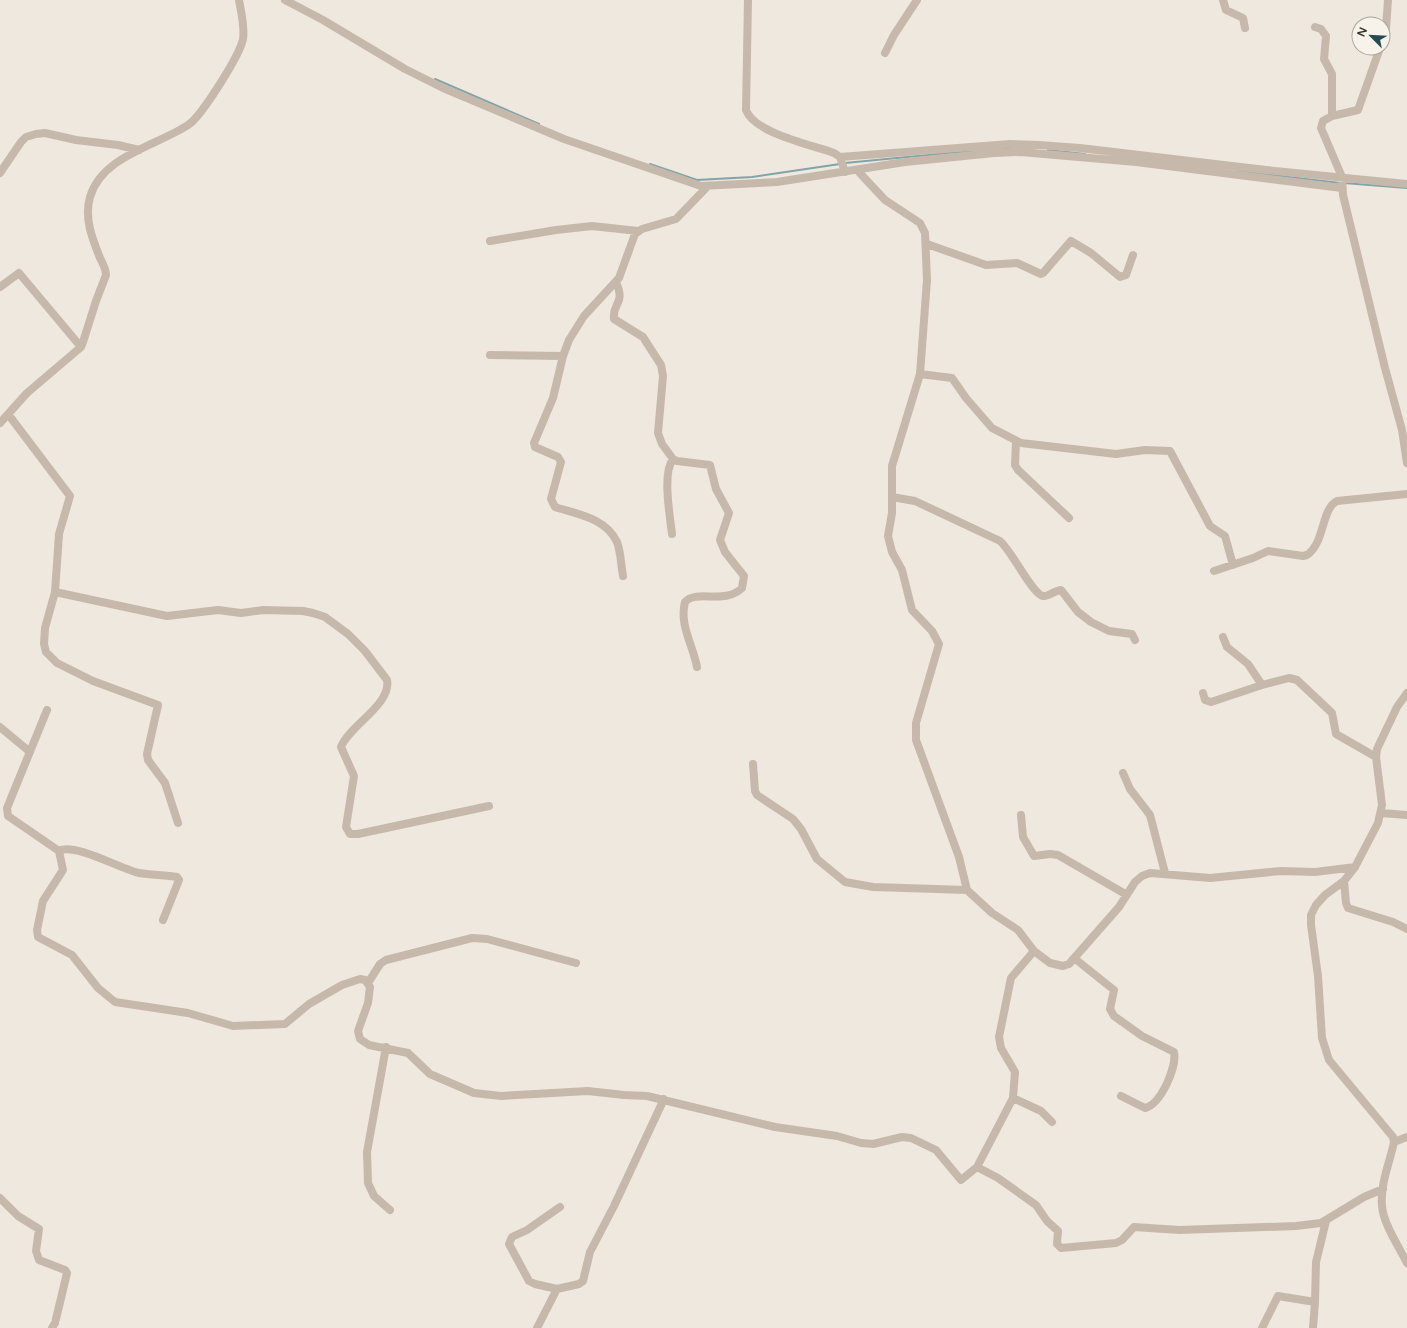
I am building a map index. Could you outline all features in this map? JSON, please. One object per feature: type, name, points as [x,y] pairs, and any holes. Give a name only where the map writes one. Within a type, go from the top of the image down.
[{"type":"street","points":[[0,423],[27,394],[81,347],[106,275],[89,226],[90,197],[101,176],[108,169],[139,150],[193,122],[232,63],[243,38],[239,0]]},
{"type":"street","points":[[285,0],[323,20],[405,69],[443,88],[564,139],[695,184],[708,186],[777,182],[905,162],[994,153],[1031,153],[1136,162],[1342,183],[1407,184]]},
{"type":"street","points":[[748,0],[746,110],[748,116],[769,130],[834,153],[841,159],[844,171]]},
{"type":"street","points":[[885,53],[894,35],[917,0]]},
{"type":"street","points":[[1223,0],[1226,10],[1243,18],[1245,28]]},
{"type":"street","points":[[1387,16],[1388,0]]},
{"type":"street","points":[[1315,27],[1321,30],[1326,36],[1324,59],[1332,74],[1332,116]]},
{"type":"street","points":[[1377,56],[1358,110],[1332,116],[1323,121],[1321,128],[1342,183],[1385,368],[1402,430],[1407,463]]},
{"type":"street","points":[[0,173],[21,142],[26,137],[36,134],[45,133],[76,140],[118,145],[139,150]]},
{"type":"street","points":[[841,159],[1010,144],[1080,148],[1342,183]]},
{"type":"street","points":[[857,170],[885,200],[920,223],[925,233],[927,244],[927,280],[920,374],[893,459],[891,473],[892,513],[888,536],[889,544],[902,570],[912,610],[932,631],[939,644],[916,723],[916,740],[960,857],[967,890],[992,913],[1018,930],[1034,951],[1056,966],[1063,966],[1069,964],[1090,938],[1119,908],[1135,882],[1142,876],[1150,873],[1165,873],[1210,878],[1281,871],[1315,872],[1355,867]]},
{"type":"street","points":[[490,241],[556,230],[592,226],[638,231],[676,219],[708,186]]},
{"type":"street","points":[[623,576],[617,543],[602,523],[554,507],[551,499],[561,462],[558,457],[535,447],[534,443],[553,398],[563,356],[569,340],[584,316],[616,282],[632,238],[638,231]]},
{"type":"street","points":[[927,244],[986,265],[1017,263],[1041,274],[1071,241],[1091,253],[1120,277],[1126,275],[1133,255]]},
{"type":"street","points":[[0,287],[19,273],[81,347]]},
{"type":"street","points":[[616,282],[621,297],[613,315],[614,319],[643,337],[661,365],[663,376],[658,433],[662,444],[673,459],[681,462],[710,465],[716,489],[729,513],[721,533],[722,546],[744,576],[742,588],[731,596],[692,598],[684,602],[683,608],[686,635],[693,648],[697,667]]},
{"type":"street","points":[[490,355],[563,356]]},
{"type":"street","points":[[920,374],[952,378],[966,398],[992,428],[1016,442],[1116,454],[1145,450],[1170,451],[1210,526],[1225,536],[1233,565]]},
{"type":"street","points":[[8,414],[70,496],[60,534],[55,592],[46,621],[46,652],[50,658],[57,663],[93,682],[158,705],[147,754],[148,760],[165,783],[178,823]]},
{"type":"street","points":[[1016,442],[1015,464],[1018,470],[1069,518]]},
{"type":"street","points":[[672,534],[668,489],[670,465],[673,459]]},
{"type":"street","points":[[1214,571],[1268,551],[1303,556],[1310,553],[1322,532],[1329,506],[1336,501],[1407,494]]},
{"type":"street","points":[[892,497],[916,502],[1000,541],[1011,552],[1021,570],[1039,594],[1046,596],[1061,590],[1084,618],[1109,631],[1132,634],[1135,640]]},
{"type":"street","points":[[55,592],[167,616],[218,610],[241,613],[263,610],[302,611],[325,617],[348,634],[365,651],[387,680],[388,686],[386,692],[370,714],[348,734],[341,747],[354,776],[346,828],[350,834],[358,834],[489,806]]},
{"type":"street","points":[[1223,637],[1227,647],[1248,664],[1262,685]]},
{"type":"street","points":[[1203,693],[1206,700],[1211,702],[1262,685],[1289,678],[1297,680],[1332,713],[1336,734],[1376,757]]},
{"type":"street","points":[[1407,693],[1397,707],[1380,741],[1376,757],[1381,814],[1361,859],[1344,881],[1325,895],[1316,905],[1312,914],[1311,925],[1318,972],[1322,1038],[1325,1049],[1332,1065],[1391,1134],[1394,1142],[1383,1190],[1382,1211],[1407,1263]]},
{"type":"street","points":[[46,710],[3,815],[15,820],[59,851],[63,870],[45,895],[37,934],[42,940],[72,955],[98,988],[115,1002],[188,1013],[233,1026],[280,1026],[289,1022],[309,1004],[342,985],[360,980],[368,983]]},
{"type":"street","points":[[0,728],[30,752]]},
{"type":"street","points":[[753,764],[755,791],[757,795],[793,819],[801,829],[817,859],[845,882],[873,887],[967,890]]},
{"type":"street","points":[[1123,772],[1130,789],[1150,815],[1165,873]]},
{"type":"street","points":[[1381,814],[1407,815]]},
{"type":"street","points":[[1021,815],[1023,837],[1032,854],[1038,856],[1050,854],[1058,855],[1127,895]]},
{"type":"street","points":[[59,851],[65,850],[99,857],[141,873],[177,877],[179,880],[163,920]]},
{"type":"street","points":[[1344,881],[1346,903],[1348,908],[1393,922],[1407,929]]},
{"type":"street","points":[[368,983],[380,964],[386,960],[472,938],[487,940],[576,963]]},
{"type":"street","points":[[368,983],[370,986],[369,998],[358,1036],[364,1043],[408,1053],[430,1074],[474,1093],[501,1096],[588,1091],[664,1099],[775,1127],[833,1136],[867,1144],[902,1137],[911,1138],[936,1150],[961,1180],[977,1167],[1013,1098],[1015,1072],[1001,1048],[999,1037],[1011,978],[1034,951]]},
{"type":"street","points":[[1074,958],[1112,987],[1115,995],[1110,1009],[1114,1016],[1142,1036],[1174,1052],[1169,1077],[1162,1094],[1153,1104],[1145,1108],[1121,1096]]},
{"type":"street","points":[[386,1048],[367,1152],[368,1183],[374,1196],[390,1210]]},
{"type":"street","points":[[1013,1098],[1041,1110],[1052,1122]]},
{"type":"street","points":[[560,1207],[528,1230],[512,1237],[509,1244],[528,1281],[557,1289],[580,1284],[583,1281],[590,1252],[614,1206],[664,1099]]},
{"type":"street","points":[[1394,1142],[1407,1137]]},
{"type":"street","points":[[977,1167],[998,1178],[1036,1204],[1047,1221],[1058,1231],[1057,1244],[1062,1248],[1116,1243],[1122,1240],[1134,1227],[1179,1230],[1296,1226],[1326,1221],[1359,1200],[1383,1190]]},
{"type":"street","points":[[0,1198],[18,1216],[39,1229],[36,1251],[39,1260],[65,1270],[67,1273],[54,1323]]},
{"type":"street","points":[[1313,1328],[1316,1262],[1326,1221]]},
{"type":"street","points":[[537,1328],[557,1289]]},
{"type":"street","points":[[1262,1328],[1278,1296],[1315,1302]]},
{"type":"waterway","points":[[435,79],[539,124]]},
{"type":"waterway","points":[[1004,148],[1018,148]]},
{"type":"waterway","points":[[845,163],[980,150]]},
{"type":"waterway","points":[[1048,150],[1085,154]]},
{"type":"waterway","points":[[650,164],[697,180],[752,177],[840,164]]},
{"type":"waterway","points":[[1237,171],[1340,183]]},
{"type":"waterway","points":[[1344,183],[1407,188]]}]
